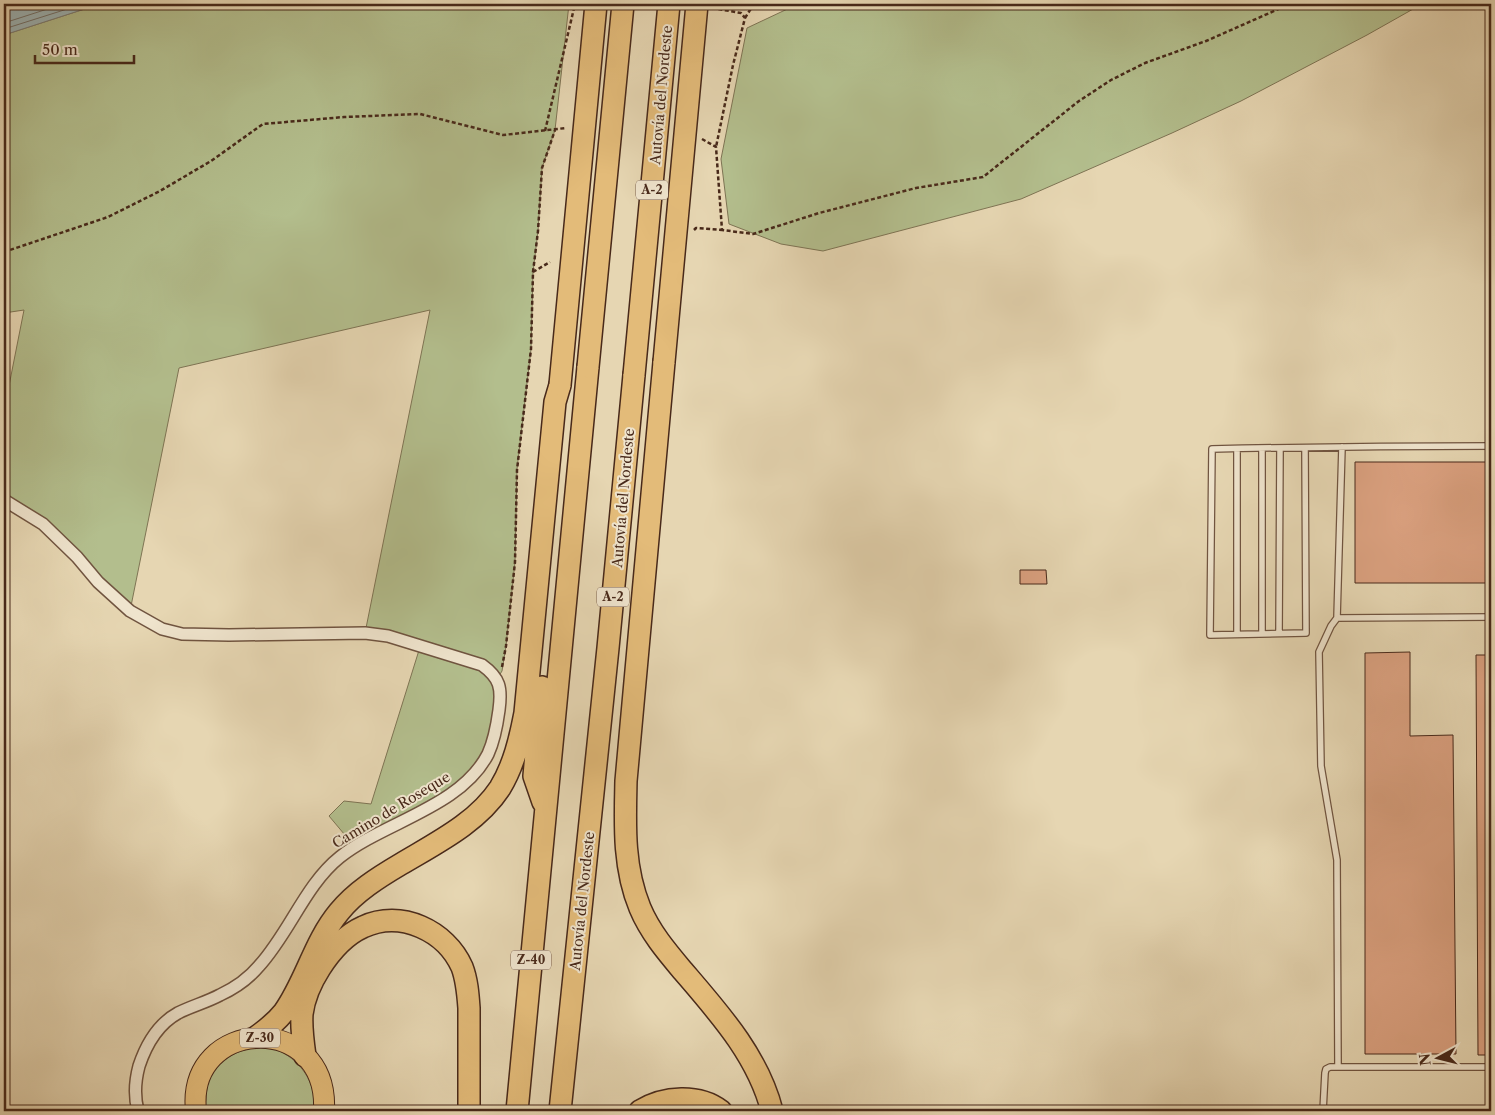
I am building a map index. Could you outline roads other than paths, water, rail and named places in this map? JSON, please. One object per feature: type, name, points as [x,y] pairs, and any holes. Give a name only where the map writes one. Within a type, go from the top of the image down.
[{"type":"highway","points":[[546,810],[534,776],[554,548],[555,484],[561,403],[560,385],[596,4]]},
{"type":"highway","points":[[546,810],[623,4]]},
{"type":"highway","name":"Autovía del Nordeste","points":[[560,1111],[609,639],[669,4]]},
{"type":"highway","points":[[705,6],[658,423],[626,781],[626,856],[640,909],[653,932],[670,956],[728,1025],[760,1077],[772,1111]]},
{"type":"highway","points":[[256,1038],[283,1012],[298,988],[320,940],[337,914],[348,902],[388,872],[470,821],[499,788],[508,772],[525,713],[555,402],[560,385]]},
{"type":"highway","points":[[591,818],[616,718],[644,490],[658,423]]},
{"type":"highway","name":"Z-40","points":[[517,1111],[546,810]]},
{"type":"highway","points":[[305,1056],[302,1026],[304,1003],[315,976],[335,948],[355,931],[375,922],[401,921],[413,924],[427,929],[445,942],[457,959],[464,976],[469,1008],[469,1111]]},
{"type":"highway","name":"Z-30","points":[[196,1111],[198,1082],[208,1063],[216,1054],[230,1045],[245,1039],[256,1038],[282,1041],[291,1045],[305,1056],[315,1069],[334,1108]]},
{"type":"highway","points":[[640,1111],[658,1103],[681,1099],[706,1103],[721,1111]]},
{"type":"street","name":"Camino de Roseque","points":[[4,500],[43,524],[77,557],[98,582],[130,611],[162,629],[182,634],[365,633],[388,636],[476,663],[490,671],[497,679],[500,689],[497,724],[488,754],[470,778],[439,802],[341,856],[323,874],[260,966],[221,995],[180,1012],[162,1025],[150,1041],[141,1060],[135,1094],[138,1111]]},
{"type":"lane","points":[[1305,448],[1306,633],[1210,635],[1212,449],[1237,448],[1491,446]]},
{"type":"lane","points":[[1338,1066],[1337,860],[1336,845],[1321,766],[1319,652],[1331,626],[1337,618],[1342,447]]},
{"type":"lane","points":[[1236,634],[1237,448]]},
{"type":"lane","points":[[1262,448],[1262,634]]},
{"type":"lane","points":[[1279,634],[1280,448]]},
{"type":"lane","points":[[1337,618],[1491,617]]},
{"type":"lane","points":[[1491,1067],[1328,1067],[1325,1070],[1324,1110],[1491,1110]]},
{"type":"water","points":[[4,4],[100,4],[4,35]]}]
